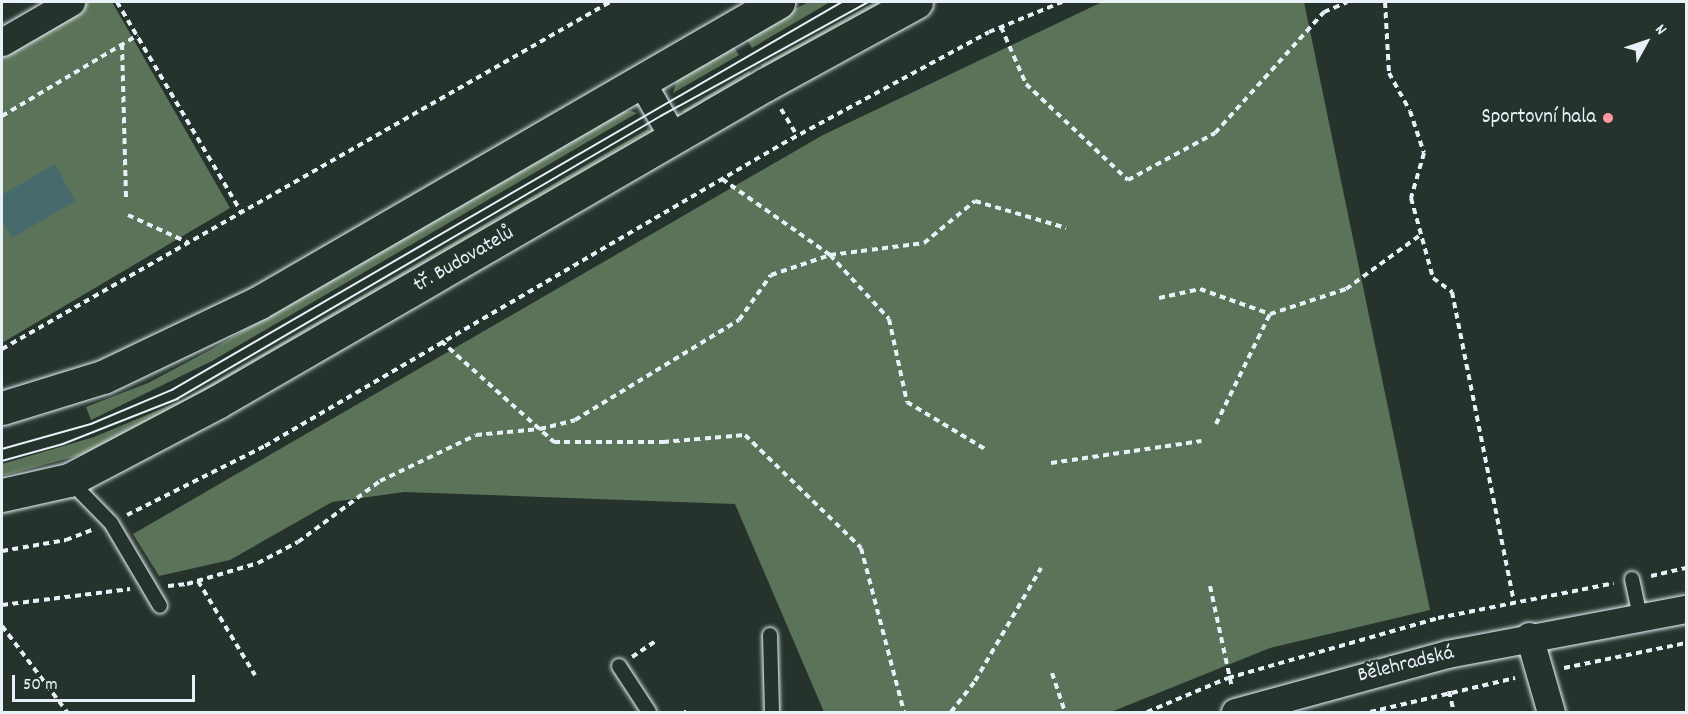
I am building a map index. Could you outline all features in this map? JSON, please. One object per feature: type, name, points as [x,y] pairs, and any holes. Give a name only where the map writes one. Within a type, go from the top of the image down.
[{"type":"street","points":[[2,42],[71,2]]},
{"type":"street","points":[[2,408],[104,377],[258,303],[778,2]]},
{"type":"street","name":"tř. Budovatelů","points":[[2,495],[69,480],[258,379],[674,137],[916,2]]},
{"type":"street","points":[[641,81],[674,137]]},
{"type":"street","name":"Bělehradská","points":[[1235,712],[1285,705],[1529,636],[1686,609]]},
{"type":"street","points":[[1529,636],[1551,712]]},
{"type":"lane","points":[[69,480],[111,523],[160,606]]},
{"type":"lane","points":[[1632,579],[1640,617]]},
{"type":"lane","points":[[770,635],[772,712]]},
{"type":"lane","points":[[619,666],[649,712]]},
{"type":"path","points":[[117,2],[241,212]]},
{"type":"path","points":[[2,350],[610,2]]},
{"type":"path","points":[[2,551],[66,540],[111,523],[265,446],[441,341],[722,179],[1001,27],[1062,2]]},
{"type":"path","points":[[1001,27],[1026,84],[1128,180],[1215,134],[1324,12],[1347,2]]},
{"type":"path","points":[[1385,2],[1389,74],[1410,111],[1424,153],[1411,198],[1419,236],[1433,278],[1452,292],[1514,603]]},
{"type":"path","points":[[2,116],[138,35]]},
{"type":"path","points":[[122,45],[126,198]]},
{"type":"path","points":[[722,179],[830,255],[889,319],[907,402],[985,449]]},
{"type":"path","points":[[2,605],[198,581],[258,563],[298,542],[380,481],[476,435],[540,429],[575,420],[739,320],[771,276],[830,255],[924,243],[975,201],[1066,228]]},
{"type":"path","points":[[128,215],[188,242]]},
{"type":"path","points":[[1159,298],[1200,289],[1270,314],[1346,289],[1419,236]]},
{"type":"path","points":[[1216,423],[1270,314]]},
{"type":"path","points":[[441,341],[554,442],[663,442],[745,435],[861,548],[904,712]]},
{"type":"path","points":[[1051,463],[1200,441]]},
{"type":"path","points":[[951,712],[975,681],[1041,568]]},
{"type":"path","points":[[1147,712],[1228,678],[1438,618],[1686,568]]},
{"type":"path","points":[[198,581],[255,675]]},
{"type":"path","points":[[1210,586],[1228,678]]},
{"type":"path","points":[[2,626],[67,712]]},
{"type":"path","points":[[619,666],[657,640]]},
{"type":"path","points":[[1052,673],[1065,712]]},
{"type":"path","points":[[1449,692],[1455,712]]},
{"type":"green space","points":[[83,2],[112,2],[230,208],[2,343],[2,49]]},
{"type":"green space","points":[[808,2],[830,2],[752,48],[745,37]]},
{"type":"green space","points":[[875,2],[903,2],[767,76],[761,65]]},
{"type":"green space","points":[[1102,2],[1304,2],[1430,610],[1270,648],[1111,712],[824,712],[735,504],[404,492],[332,502],[230,560],[159,576],[133,534],[823,135]]},
{"type":"green space","points":[[732,44],[739,55],[673,93],[677,79]]},
{"type":"green space","points":[[749,71],[756,82],[688,116],[682,111]]},
{"type":"green space","points":[[618,112],[637,113],[212,361],[91,420],[86,407],[148,383],[212,349]]},
{"type":"green space","points":[[648,129],[651,132],[104,449],[2,476],[2,464],[94,437],[185,399]]},
{"type":"water","points":[[55,164],[75,201],[12,238],[2,220],[2,195]]},
{"type":"tram line","points":[[2,449],[91,424],[172,390],[842,2]]},
{"type":"tram line","points":[[2,461],[63,444],[177,399],[661,116],[868,2]]},
{"type":"place","name":"Sportovní hala","points":[[1608,118]]}]
